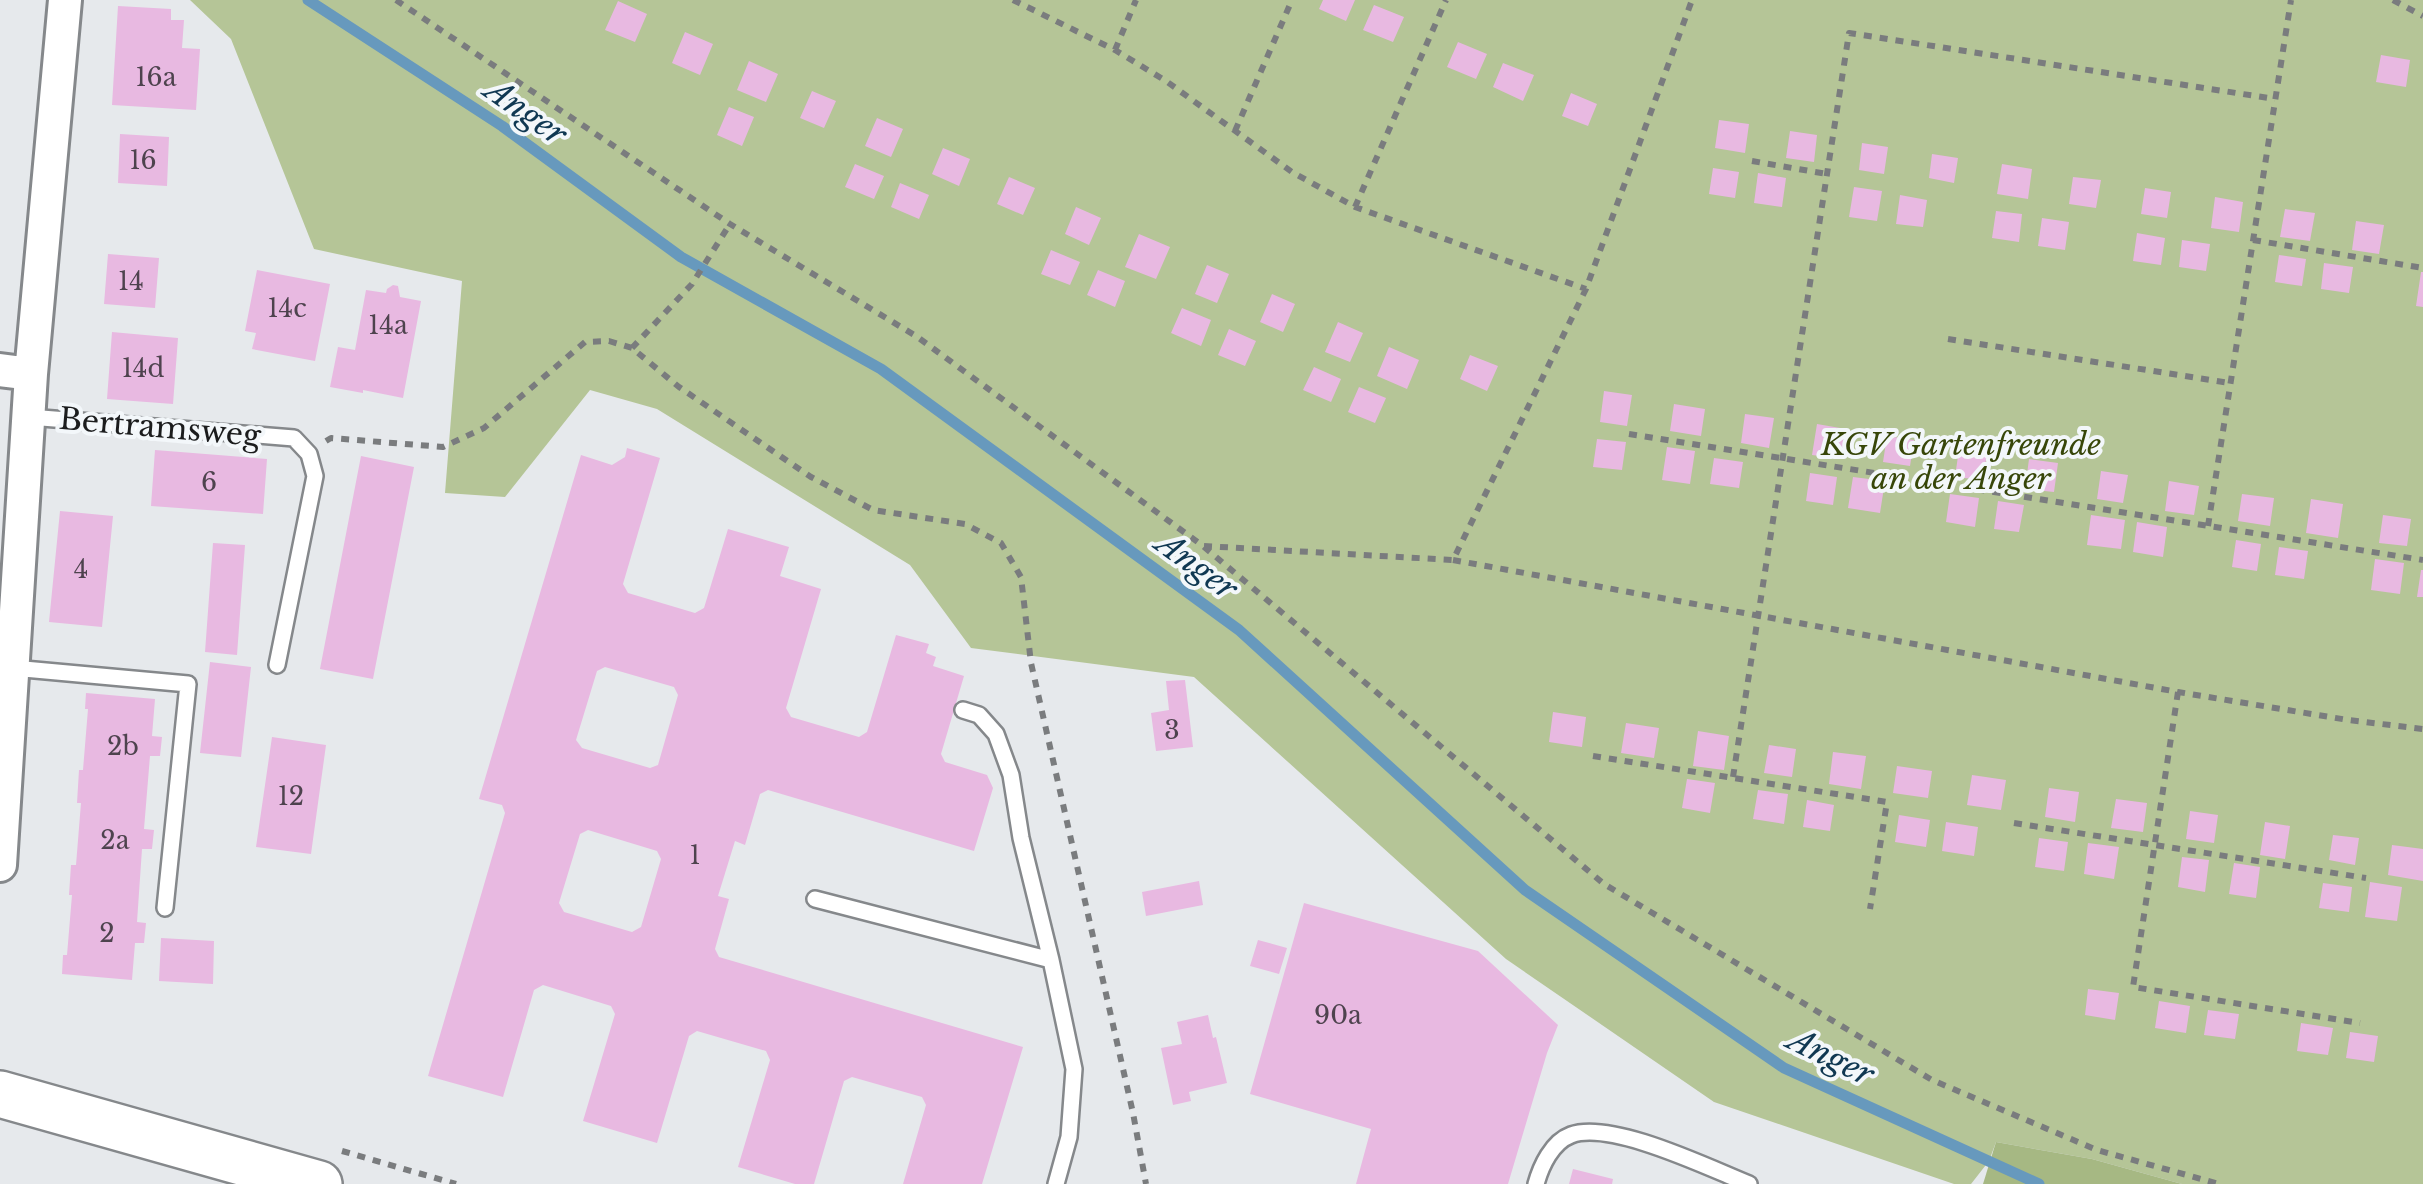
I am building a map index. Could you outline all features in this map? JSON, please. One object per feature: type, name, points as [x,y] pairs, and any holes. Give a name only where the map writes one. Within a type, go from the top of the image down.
[{"type":"main road","points":[[0,1094],[318,1184]]},
{"type":"street","name":"Bertramsweg","points":[[0,865],[29,416],[15,372],[65,0]]},
{"type":"lane","name":"Bertramsweg","points":[[29,416],[294,438],[309,454]]},
{"type":"lane","points":[[277,665],[315,476],[309,454]]},
{"type":"lane","points":[[13,668],[188,684],[165,908]]},
{"type":"lane","points":[[962,710],[980,715],[996,734],[1011,775],[1021,838],[1074,1069],[1069,1136],[1056,1184]]},
{"type":"lane","points":[[815,899],[1050,960]]},
{"type":"lane","points":[[1536,1184],[1552,1150],[1570,1136],[1595,1132],[1641,1142],[1749,1184]]},
{"type":"path","points":[[396,0],[730,224],[916,336],[1203,546],[1604,884],[1932,1080],[2097,1150],[2218,1184]]},
{"type":"path","points":[[1013,0],[1114,50],[1166,81],[1292,172],[1355,206],[1586,289]]},
{"type":"path","points":[[1114,50],[1136,0]]},
{"type":"path","points":[[1235,130],[1292,0]]},
{"type":"path","points":[[1355,206],[1446,0]]},
{"type":"path","points":[[1453,560],[1586,289],[1692,0]]},
{"type":"path","points":[[2208,526],[2290,0]]},
{"type":"path","points":[[2392,0],[2423,16]]},
{"type":"path","points":[[1733,776],[1849,33],[2275,99]]},
{"type":"path","points":[[1752,161],[1828,174]]},
{"type":"path","points":[[309,454],[331,438],[443,446],[484,428],[584,342],[609,341],[632,348],[692,284],[730,224]]},
{"type":"path","points":[[2253,240],[2423,268]]},
{"type":"path","points":[[1948,339],[2230,384]]},
{"type":"path","points":[[1628,434],[2423,560]]},
{"type":"path","points":[[1203,546],[1453,560],[2178,692],[2423,729]]},
{"type":"path","points":[[2178,692],[2132,987],[2360,1023]]},
{"type":"path","points":[[1593,756],[1886,802],[1870,909]]},
{"type":"path","points":[[2014,823],[2366,878]]},
{"type":"green space","name":"KGV Gartenfreunde an der Anger","points":[[190,0],[2423,0],[2423,1184],[2182,1184],[2092,1159],[1996,1142],[1989,1161],[1971,1184],[1954,1184],[1714,1102],[1506,959],[1194,677],[971,648],[910,565],[657,409],[590,390],[505,497],[445,493],[462,281],[314,249],[231,39]]},
{"type":"green space","points":[[1996,1142],[2092,1159],[2182,1184],[1983,1184]]},
{"type":"building","points":[[1323,0],[1355,0],[1346,21],[1319,9]]},
{"type":"building","points":[[618,1],[647,14],[635,42],[605,30]]},
{"type":"building","points":[[1374,5],[1404,17],[1393,42],[1363,30]]},
{"type":"building","points":[[118,6],[171,9],[171,20],[184,20],[182,48],[200,49],[196,110],[112,105]]},
{"type":"building","points":[[685,32],[713,44],[700,75],[672,63]]},
{"type":"building","points":[[1458,42],[1487,54],[1476,79],[1447,67]]},
{"type":"building","points":[[2381,55],[2410,60],[2406,87],[2376,82]]},
{"type":"building","points":[[749,61],[778,74],[766,102],[737,90]]},
{"type":"building","points":[[1503,63],[1534,75],[1523,101],[1493,87]]},
{"type":"building","points":[[812,91],[836,101],[824,128],[800,118]]},
{"type":"building","points":[[1571,93],[1597,104],[1588,126],[1562,116]]},
{"type":"building","points":[[729,107],[754,117],[742,146],[717,135]]},
{"type":"building","points":[[877,118],[903,129],[891,157],[865,146]]},
{"type":"building","points":[[1719,120],[1749,124],[1745,153],[1715,148]]},
{"type":"building","points":[[1790,131],[1817,135],[1814,162],[1786,158]]},
{"type":"building","points":[[120,134],[169,137],[167,186],[118,183]]},
{"type":"building","points":[[1862,143],[1888,147],[1884,174],[1859,170]]},
{"type":"building","points":[[943,148],[970,159],[959,186],[932,174]]},
{"type":"building","points":[[1932,154],[1958,158],[1954,183],[1929,178]]},
{"type":"building","points":[[855,164],[884,176],[874,199],[845,187]]},
{"type":"building","points":[[2002,164],[2032,169],[2028,199],[1997,194]]},
{"type":"building","points":[[1713,168],[1739,172],[1735,198],[1709,194]]},
{"type":"building","points":[[1758,173],[1786,178],[1782,207],[1754,203]]},
{"type":"building","points":[[1009,177],[1035,188],[1023,215],[997,204]]},
{"type":"building","points":[[2073,177],[2101,180],[2096,208],[2069,204]]},
{"type":"building","points":[[900,183],[929,195],[919,219],[891,207]]},
{"type":"building","points":[[1854,187],[1882,191],[1877,221],[1849,217]]},
{"type":"building","points":[[2145,188],[2171,192],[2167,218],[2141,214]]},
{"type":"building","points":[[1900,195],[1927,200],[1923,227],[1896,224]]},
{"type":"building","points":[[2215,197],[2243,202],[2239,232],[2211,228]]},
{"type":"building","points":[[1076,207],[1101,218],[1089,245],[1065,234]]},
{"type":"building","points":[[2285,209],[2315,213],[2310,241],[2280,237]]},
{"type":"building","points":[[1996,211],[2022,214],[2019,242],[1992,238]]},
{"type":"building","points":[[2042,218],[2069,222],[2065,250],[2038,246]]},
{"type":"building","points":[[2356,221],[2384,225],[2379,254],[2352,250]]},
{"type":"building","points":[[2137,233],[2165,238],[2161,265],[2133,261]]},
{"type":"building","points":[[1139,234],[1170,247],[1156,279],[1125,267]]},
{"type":"building","points":[[2182,240],[2210,244],[2206,271],[2179,267]]},
{"type":"building","points":[[1051,250],[1080,262],[1070,285],[1041,274]]},
{"type":"building","points":[[108,254],[159,258],[155,308],[104,304]]},
{"type":"building","points":[[2279,255],[2306,259],[2302,286],[2275,282]]},
{"type":"building","points":[[2324,263],[2353,267],[2349,293],[2321,289]]},
{"type":"building","points":[[1207,265],[1229,274],[1217,303],[1195,294]]},
{"type":"building","points":[[257,270],[330,284],[315,361],[252,349],[256,333],[245,331]]},
{"type":"building","points":[[1098,270],[1125,281],[1115,307],[1087,295]]},
{"type":"building","points":[[2423,272],[2423,307],[2416,306]]},
{"type":"building","points":[[393,285],[398,286],[400,297],[421,301],[403,398],[330,387],[338,347],[355,350],[366,290],[386,293]]},
{"type":"building","points":[[1272,294],[1295,304],[1283,332],[1260,322]]},
{"type":"building","points":[[1182,308],[1211,320],[1201,346],[1171,333]]},
{"type":"building","points":[[1338,322],[1363,333],[1350,362],[1325,352]]},
{"type":"building","points":[[1229,329],[1256,341],[1245,366],[1218,355]]},
{"type":"building","points":[[112,332],[178,338],[173,404],[107,399]]},
{"type":"building","points":[[1389,347],[1419,360],[1407,389],[1377,376]]},
{"type":"building","points":[[1470,355],[1498,366],[1487,391],[1460,379]]},
{"type":"building","points":[[1314,367],[1341,379],[1331,402],[1303,390]]},
{"type":"building","points":[[1359,387],[1386,398],[1375,423],[1348,412]]},
{"type":"building","points":[[1604,391],[1632,395],[1627,426],[1600,422]]},
{"type":"building","points":[[1674,404],[1705,409],[1701,436],[1670,431]]},
{"type":"building","points":[[1745,414],[1774,418],[1769,448],[1741,443]]},
{"type":"building","points":[[1817,424],[1846,429],[1842,459],[1812,455]]},
{"type":"building","points":[[1887,436],[1914,440],[1910,466],[1883,462]]},
{"type":"building","points":[[1597,439],[1626,442],[1622,470],[1593,467]]},
{"type":"building","points":[[1667,447],[1695,451],[1690,484],[1662,480]]},
{"type":"building","points":[[627,448],[660,458],[623,584],[628,593],[695,613],[704,608],[728,529],[789,547],[780,576],[821,589],[786,708],[791,717],[859,737],[867,732],[896,635],[929,644],[926,653],[936,657],[933,666],[964,676],[941,754],[945,762],[987,775],[993,788],[974,851],[768,790],[760,794],[745,845],[735,841],[718,896],[729,899],[715,949],[719,957],[1023,1047],[982,1184],[903,1184],[926,1105],[922,1097],[852,1077],[844,1081],[814,1184],[795,1184],[738,1167],[770,1060],[766,1051],[697,1031],[689,1036],[657,1143],[583,1121],[615,1014],[611,1006],[543,985],[534,990],[503,1097],[428,1076],[505,813],[502,805],[479,799],[581,455],[612,465],[625,457]],"holes":[[[605,667],[674,687],[678,695],[658,765],[650,768],[582,748],[576,740],[597,671]],[[588,830],[657,851],[661,859],[641,927],[632,932],[564,912],[559,903],[580,834]]]},
{"type":"building","points":[[1959,449],[1987,453],[1983,480],[1955,477]]},
{"type":"building","points":[[155,450],[267,459],[263,514],[151,506]]},
{"type":"building","points":[[361,456],[414,467],[373,679],[320,669]]},
{"type":"building","points":[[1714,458],[1743,462],[1739,488],[1710,484]]},
{"type":"building","points":[[2029,459],[2058,463],[2054,492],[2025,489]]},
{"type":"building","points":[[2101,471],[2128,475],[2123,503],[2097,499]]},
{"type":"building","points":[[1810,473],[1837,477],[1833,505],[1806,501]]},
{"type":"building","points":[[1853,477],[1885,481],[1880,513],[1848,508]]},
{"type":"building","points":[[2169,481],[2199,486],[2194,515],[2165,511]]},
{"type":"building","points":[[1950,494],[1979,498],[1975,527],[1946,522]]},
{"type":"building","points":[[2242,494],[2274,498],[2270,526],[2238,521]]},
{"type":"building","points":[[2311,499],[2343,504],[2338,538],[2306,533]]},
{"type":"building","points":[[1998,501],[2024,505],[2019,532],[1994,529]]},
{"type":"building","points":[[60,511],[113,516],[102,627],[49,622]]},
{"type":"building","points":[[2091,515],[2125,520],[2121,549],[2087,545]]},
{"type":"building","points":[[2383,515],[2411,519],[2407,546],[2379,543]]},
{"type":"building","points":[[2137,522],[2167,527],[2163,557],[2133,552]]},
{"type":"building","points":[[2236,540],[2261,544],[2257,571],[2232,567]]},
{"type":"building","points":[[213,543],[245,545],[237,655],[205,652]]},
{"type":"building","points":[[2279,547],[2308,551],[2304,579],[2275,575]]},
{"type":"building","points":[[2375,559],[2404,563],[2400,594],[2371,590]]},
{"type":"building","points":[[2421,570],[2423,597],[2417,597]]},
{"type":"building","points":[[210,662],[251,667],[241,757],[200,753]]},
{"type":"building","points":[[1185,680],[1193,747],[1156,751],[1151,713],[1169,710],[1166,681]]},
{"type":"building","points":[[86,693],[155,699],[152,736],[162,737],[160,756],[150,756],[144,829],[154,830],[152,849],[142,849],[137,922],[146,923],[144,943],[135,943],[132,980],[62,974],[72,895],[71,865],[76,865]]},
{"type":"building","points":[[1553,712],[1586,717],[1582,747],[1549,742]]},
{"type":"building","points":[[1626,723],[1659,728],[1654,758],[1621,753]]},
{"type":"building","points":[[1698,731],[1729,736],[1724,770],[1693,766]]},
{"type":"building","points":[[272,737],[326,745],[311,854],[256,847]]},
{"type":"building","points":[[1769,745],[1796,749],[1792,777],[1764,773]]},
{"type":"building","points":[[1833,752],[1866,756],[1861,789],[1829,784]]},
{"type":"building","points":[[1897,766],[1932,771],[1928,798],[1893,793]]},
{"type":"building","points":[[1972,775],[2006,780],[2001,810],[1967,805]]},
{"type":"building","points":[[1687,779],[1715,783],[1710,813],[1682,808]]},
{"type":"building","points":[[2049,788],[2079,792],[2075,822],[2045,817]]},
{"type":"building","points":[[1758,790],[1788,794],[1784,824],[1753,819]]},
{"type":"building","points":[[2116,799],[2147,803],[2143,832],[2111,828]]},
{"type":"building","points":[[1807,800],[1834,805],[1830,831],[1803,827]]},
{"type":"building","points":[[2190,811],[2218,815],[2214,843],[2186,839]]},
{"type":"building","points":[[1899,815],[1930,820],[1926,847],[1895,842]]},
{"type":"building","points":[[1946,822],[1978,827],[1974,856],[1942,851]]},
{"type":"building","points":[[2265,822],[2290,826],[2285,859],[2260,855]]},
{"type":"building","points":[[2333,835],[2359,838],[2355,865],[2329,860]]},
{"type":"building","points":[[2039,838],[2068,842],[2064,871],[2035,867]]},
{"type":"building","points":[[2088,843],[2119,847],[2114,879],[2084,874]]},
{"type":"building","points":[[2392,845],[2423,849],[2423,881],[2388,875]]},
{"type":"building","points":[[2182,857],[2209,860],[2205,892],[2178,887]]},
{"type":"building","points":[[2234,863],[2260,867],[2256,898],[2229,894]]},
{"type":"building","points":[[1199,881],[1203,905],[1146,916],[1142,892]]},
{"type":"building","points":[[2370,882],[2402,887],[2397,921],[2365,917]]},
{"type":"building","points":[[2323,883],[2352,887],[2349,912],[2319,908]]},
{"type":"building","points":[[1304,903],[1478,951],[1558,1025],[1508,1184],[1356,1184],[1371,1129],[1250,1094]]},
{"type":"building","points":[[161,938],[214,941],[213,984],[159,981]]},
{"type":"building","points":[[1258,940],[1287,948],[1279,974],[1250,966]]},
{"type":"building","points":[[2088,989],[2119,993],[2115,1020],[2085,1015]]},
{"type":"building","points":[[2159,1001],[2190,1006],[2186,1033],[2155,1028]]},
{"type":"building","points":[[2208,1010],[2239,1014],[2235,1039],[2204,1035]]},
{"type":"building","points":[[1208,1015],[1227,1083],[1189,1092],[1191,1101],[1173,1105],[1161,1048],[1182,1044],[1177,1022]]},
{"type":"building","points":[[2301,1023],[2333,1028],[2328,1055],[2297,1051]]},
{"type":"building","points":[[2350,1032],[2378,1036],[2374,1062],[2346,1058]]},
{"type":"building","points":[[1573,1169],[1613,1179],[1612,1184],[1569,1184]]},
{"type":"waterway","name":"Anger","points":[[308,0],[502,126],[681,257],[881,369],[1239,630],[1525,890],[1784,1068],[2039,1184]]}]
